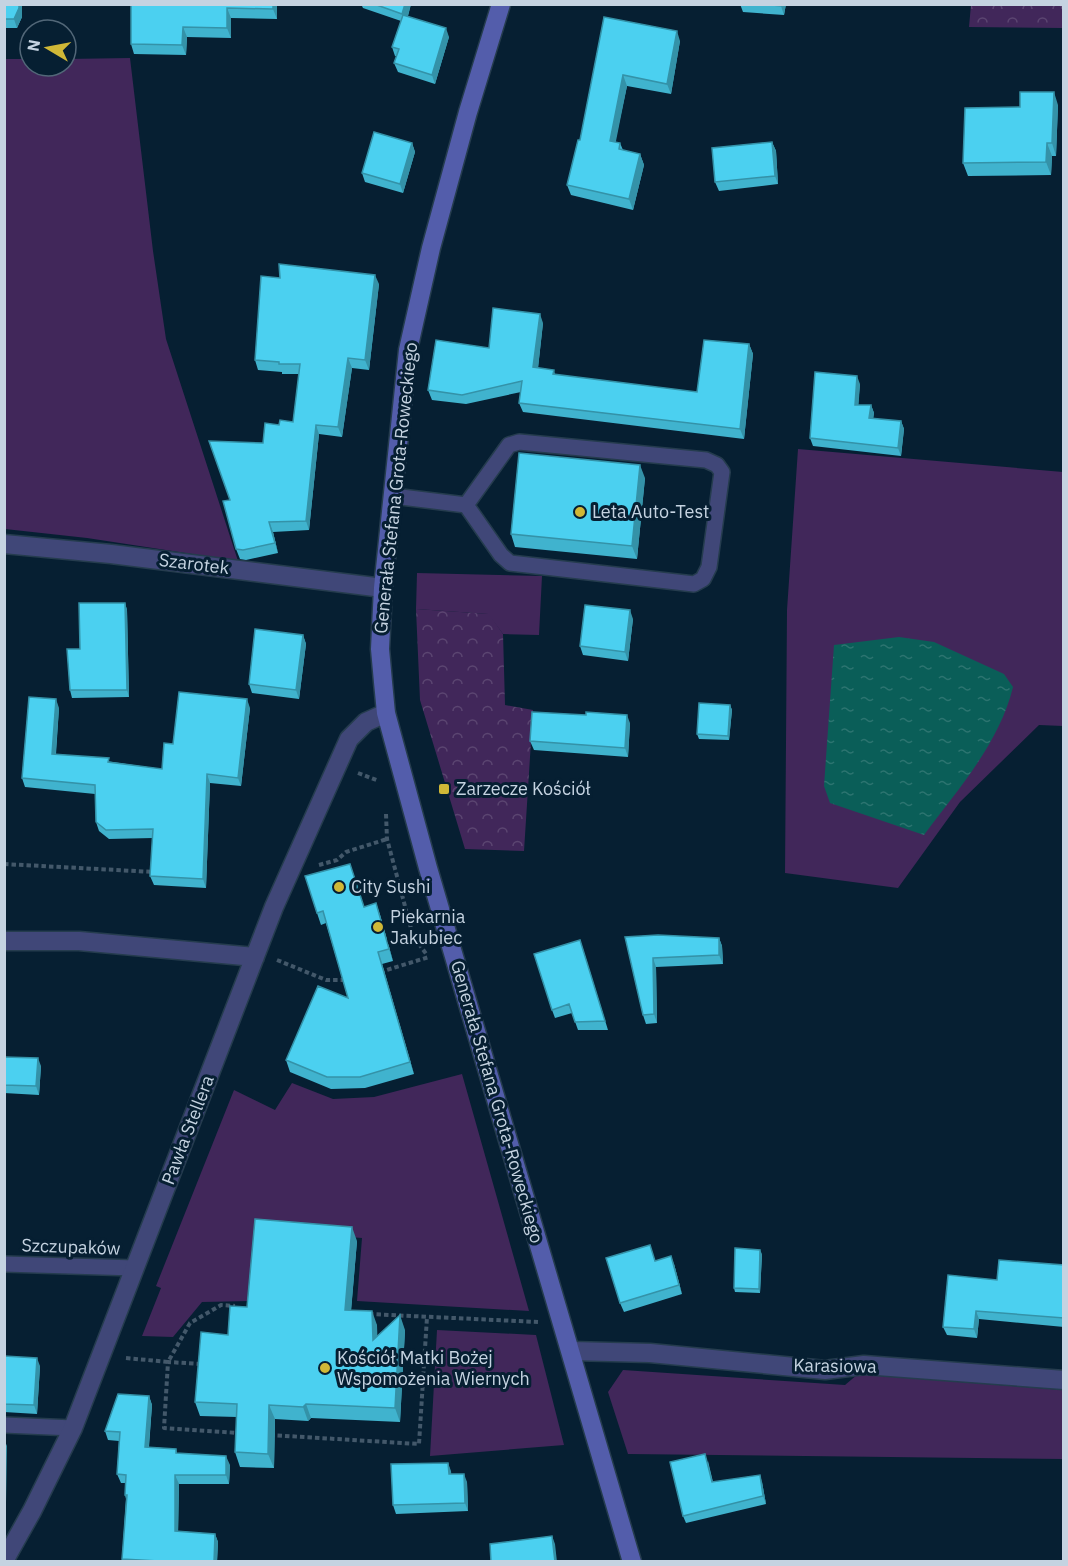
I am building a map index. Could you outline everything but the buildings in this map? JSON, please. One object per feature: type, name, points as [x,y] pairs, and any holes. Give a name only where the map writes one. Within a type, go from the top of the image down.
[{"type":"street","name":"Generała Stefana Grota-Roweckiego","points":[[501,4],[431,248],[408,350],[383,588],[380,650],[386,713],[464,993],[632,1562]]},
{"type":"street","name":"Szarotek","points":[[4,544],[111,554],[383,588]]},
{"type":"street","name":"Pawła Stellera","points":[[4,1561],[32,1511],[73,1428],[274,907],[349,739],[366,722],[386,713]]},
{"type":"street","points":[[4,941],[79,941],[255,957]]},
{"type":"street","name":"Karasiowa","points":[[571,1351],[650,1353],[825,1370],[864,1365],[1064,1380]]},
{"type":"lane","points":[[393,496],[466,505],[501,555],[510,563],[694,584],[703,579],[709,567],[722,472],[717,465],[706,460],[519,442],[509,445],[466,505]]},
{"type":"lane","name":"Szczupaków","points":[[4,1264],[135,1268]]},
{"type":"lane","points":[[4,1425],[73,1428]]},
{"type":"path","points":[[352,770],[381,782]]},
{"type":"path","points":[[4,864],[155,872]]},
{"type":"path","points":[[378,972],[429,957]]},
{"type":"path","points":[[274,958],[326,980],[351,980]]},
{"type":"path","points":[[244,1307],[221,1305],[190,1323],[168,1362],[164,1428],[245,1433]]},
{"type":"path","points":[[358,1313],[541,1322]]},
{"type":"path","points":[[268,1435],[419,1444],[427,1317]]},
{"type":"path","points":[[101,1356],[204,1364]]},
{"type":"green space","points":[[971,5],[1063,5],[1063,28],[969,27]]},
{"type":"green space","points":[[130,58],[166,339],[238,561],[87,538],[5,529],[4,59],[18,59],[18,78],[78,78],[78,59]]},
{"type":"green space","points":[[798,449],[1063,472],[1063,726],[1039,725],[960,802],[898,888],[785,873],[787,610]]},
{"type":"green space","points":[[417,573],[542,576],[539,635],[503,634],[488,614],[416,609]]},
{"type":"green space","points":[[416,609],[489,614],[503,634],[505,705],[533,710],[524,851],[465,849],[420,700]]},
{"type":"green space","points":[[462,1074],[529,1311],[357,1301],[362,1238],[257,1230],[250,1301],[202,1302],[173,1337],[142,1336],[161,1288],[156,1286],[234,1090],[275,1110],[292,1083],[333,1099],[374,1097]]},
{"type":"green space","points":[[437,1330],[536,1335],[564,1445],[430,1456]]},
{"type":"green space","points":[[623,1370],[845,1385],[858,1374],[1063,1390],[1063,1459],[628,1454],[608,1392]]},
{"type":"water","points":[[899,637],[934,642],[1004,674],[1013,687],[1007,708],[988,747],[924,835],[830,803],[824,786],[834,645]]},
{"type":"place","name":"Leta Auto-Test","points":[[580,512]]},
{"type":"place","name":"Zarzecze Kościół","points":[[444,789]]},
{"type":"place","name":"City Sushi","points":[[339,887]]},
{"type":"place","name":"Piekarnia Jakubiec","points":[[378,927]]},
{"type":"place","name":"Kościół Matki Bożej Wspomożenia Wiernych","points":[[325,1368]]}]
